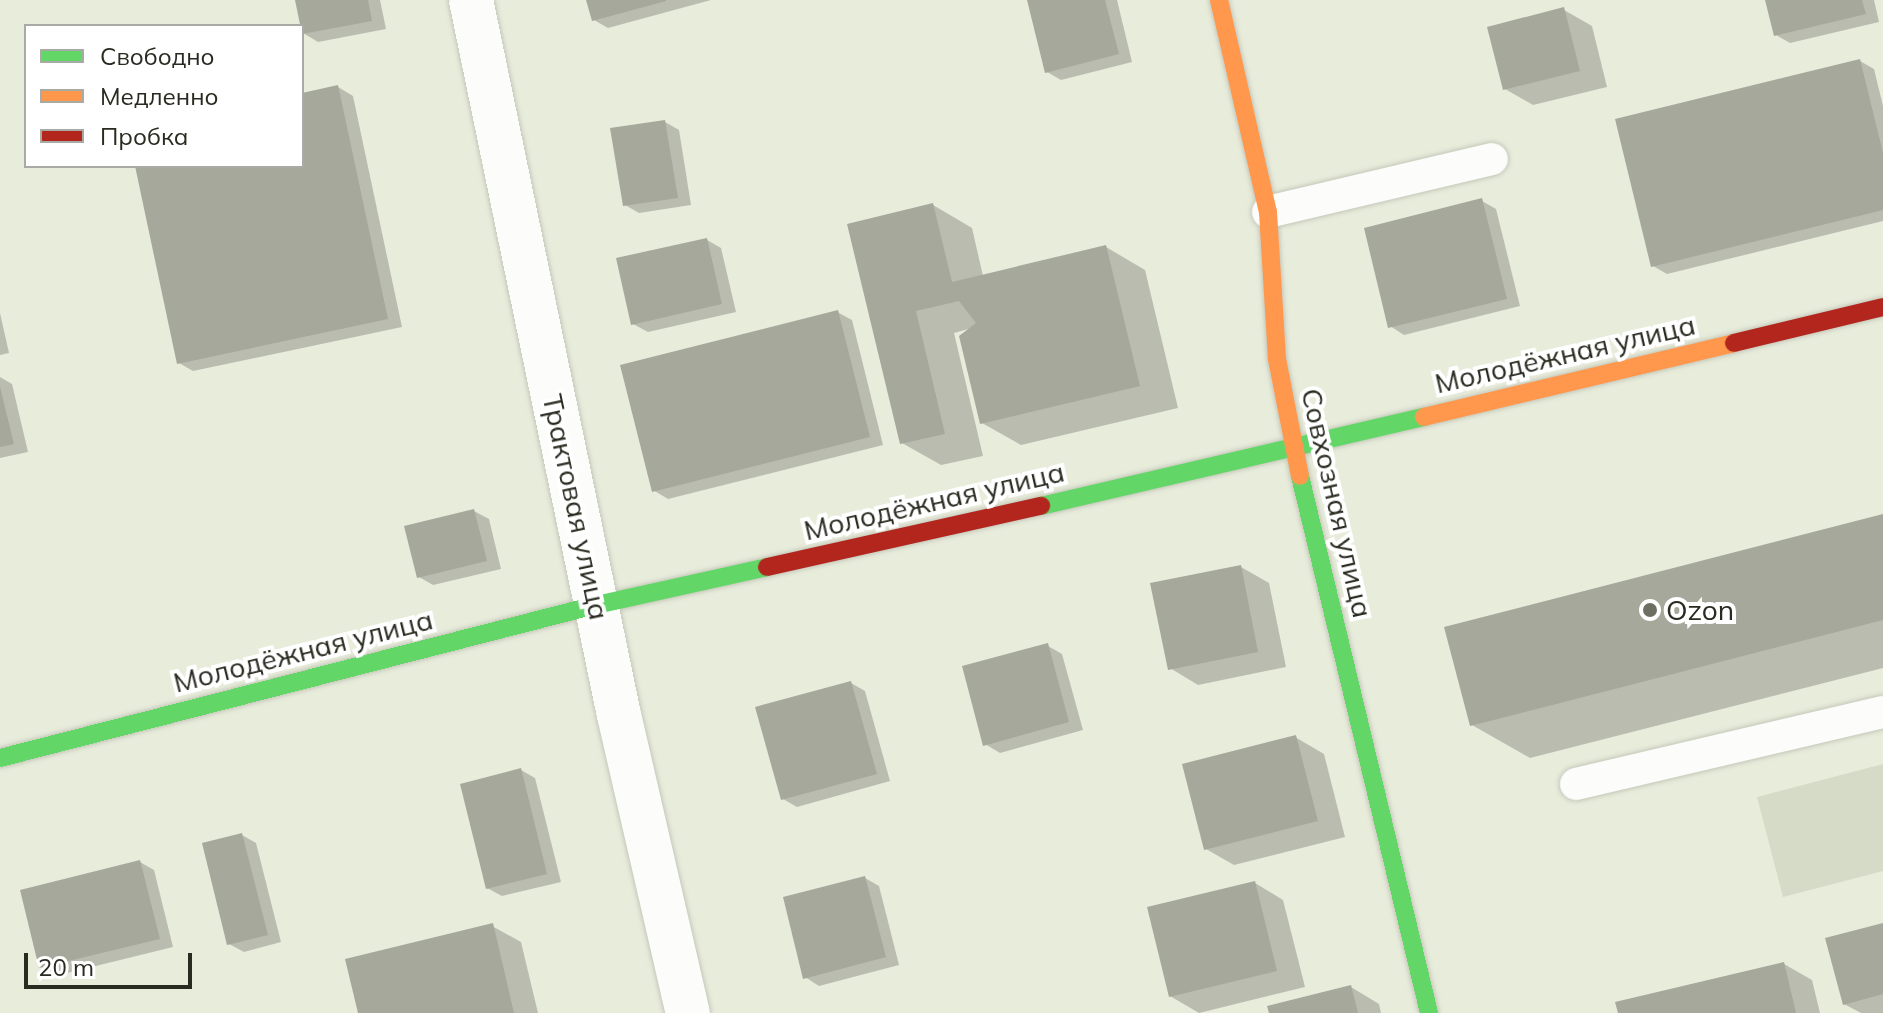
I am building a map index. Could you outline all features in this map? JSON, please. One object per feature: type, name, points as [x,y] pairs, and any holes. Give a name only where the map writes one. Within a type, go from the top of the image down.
[{"type":"street","name":"Трактовая улица","points":[[471,0],[596,605],[688,1013]]},
{"type":"street","name":"Совхозная улица","points":[[1219,0],[1268,212],[1277,359],[1293,448],[1429,1013]]},
{"type":"street","name":"Молодёжная улица","points":[[0,758],[596,605],[1293,448],[1883,307]]},
{"type":"lane","points":[[1268,212],[1492,159]]},
{"type":"lane","points":[[1576,784],[1883,712]]},
{"type":"green space","points":[[1883,764],[1883,871],[1783,897],[1757,797]]},
{"type":"building","points":[[295,0],[368,0],[372,21],[304,34],[304,24],[300,24]]},
{"type":"building","points":[[586,0],[666,0],[666,1],[592,21]]},
{"type":"building","points":[[1027,0],[1105,0],[1119,54],[1045,73]]},
{"type":"building","points":[[1765,0],[1862,0],[1866,14],[1774,36]]},
{"type":"building","points":[[1564,7],[1580,71],[1503,90],[1487,27]]},
{"type":"building","points":[[1860,59],[1883,153],[1883,210],[1651,267],[1615,119]]},
{"type":"building","points":[[338,85],[388,319],[177,364],[135,168],[304,168],[304,93]]},
{"type":"building","points":[[665,120],[678,198],[623,206],[610,128]]},
{"type":"building","points":[[1482,198],[1507,299],[1388,328],[1364,228]]},
{"type":"building","points":[[933,203],[952,282],[1106,245],[1140,386],[980,424],[959,336],[976,323],[959,301],[916,311],[945,434],[900,444],[847,224]]},
{"type":"building","points":[[707,238],[722,304],[631,325],[616,258]]},
{"type":"building","points":[[838,310],[870,437],[652,492],[620,365]]},
{"type":"building","points":[[0,387],[14,444],[0,447]]},
{"type":"building","points":[[474,509],[487,561],[417,578],[404,526]]},
{"type":"building","points":[[1883,514],[1883,620],[1470,726],[1444,627]]},
{"type":"building","points":[[1241,565],[1258,652],[1168,670],[1150,583]]},
{"type":"building","points":[[1048,643],[1069,722],[983,746],[962,666]]},
{"type":"building","points":[[851,681],[877,774],[781,800],[755,707]]},
{"type":"building","points":[[1296,735],[1318,821],[1204,850],[1182,764]]},
{"type":"building","points":[[521,768],[547,874],[486,889],[460,784]]},
{"type":"building","points":[[242,833],[268,935],[227,945],[202,843]]},
{"type":"building","points":[[140,860],[160,939],[39,968],[20,890]]},
{"type":"building","points":[[865,876],[886,957],[803,979],[783,897]]},
{"type":"building","points":[[1255,881],[1277,971],[1169,997],[1147,907]]},
{"type":"building","points":[[493,923],[514,1013],[358,1013],[345,959]]},
{"type":"building","points":[[1883,923],[1883,994],[1843,1005],[1825,938]]},
{"type":"building","points":[[1784,962],[1796,1013],[1618,1013],[1615,1002]]},
{"type":"building","points":[[1351,985],[1358,1013],[1269,1013],[1267,1006]]},
{"type":"traffic: fast","points":[[1041,506],[1424,417]]},
{"type":"traffic: fast","points":[[1300,476],[1429,1013]]},
{"type":"traffic: fast","points":[[0,758],[596,605],[767,567]]},
{"type":"traffic: slow","points":[[1219,0],[1268,212],[1277,359],[1300,476]]},
{"type":"traffic: slow","points":[[1424,417],[1734,343]]},
{"type":"traffic: jam","points":[[1734,343],[1883,307]]},
{"type":"traffic: jam","points":[[767,567],[1041,506]]},
{"type":"place","name":"Ozon","points":[[1650,610]]}]
